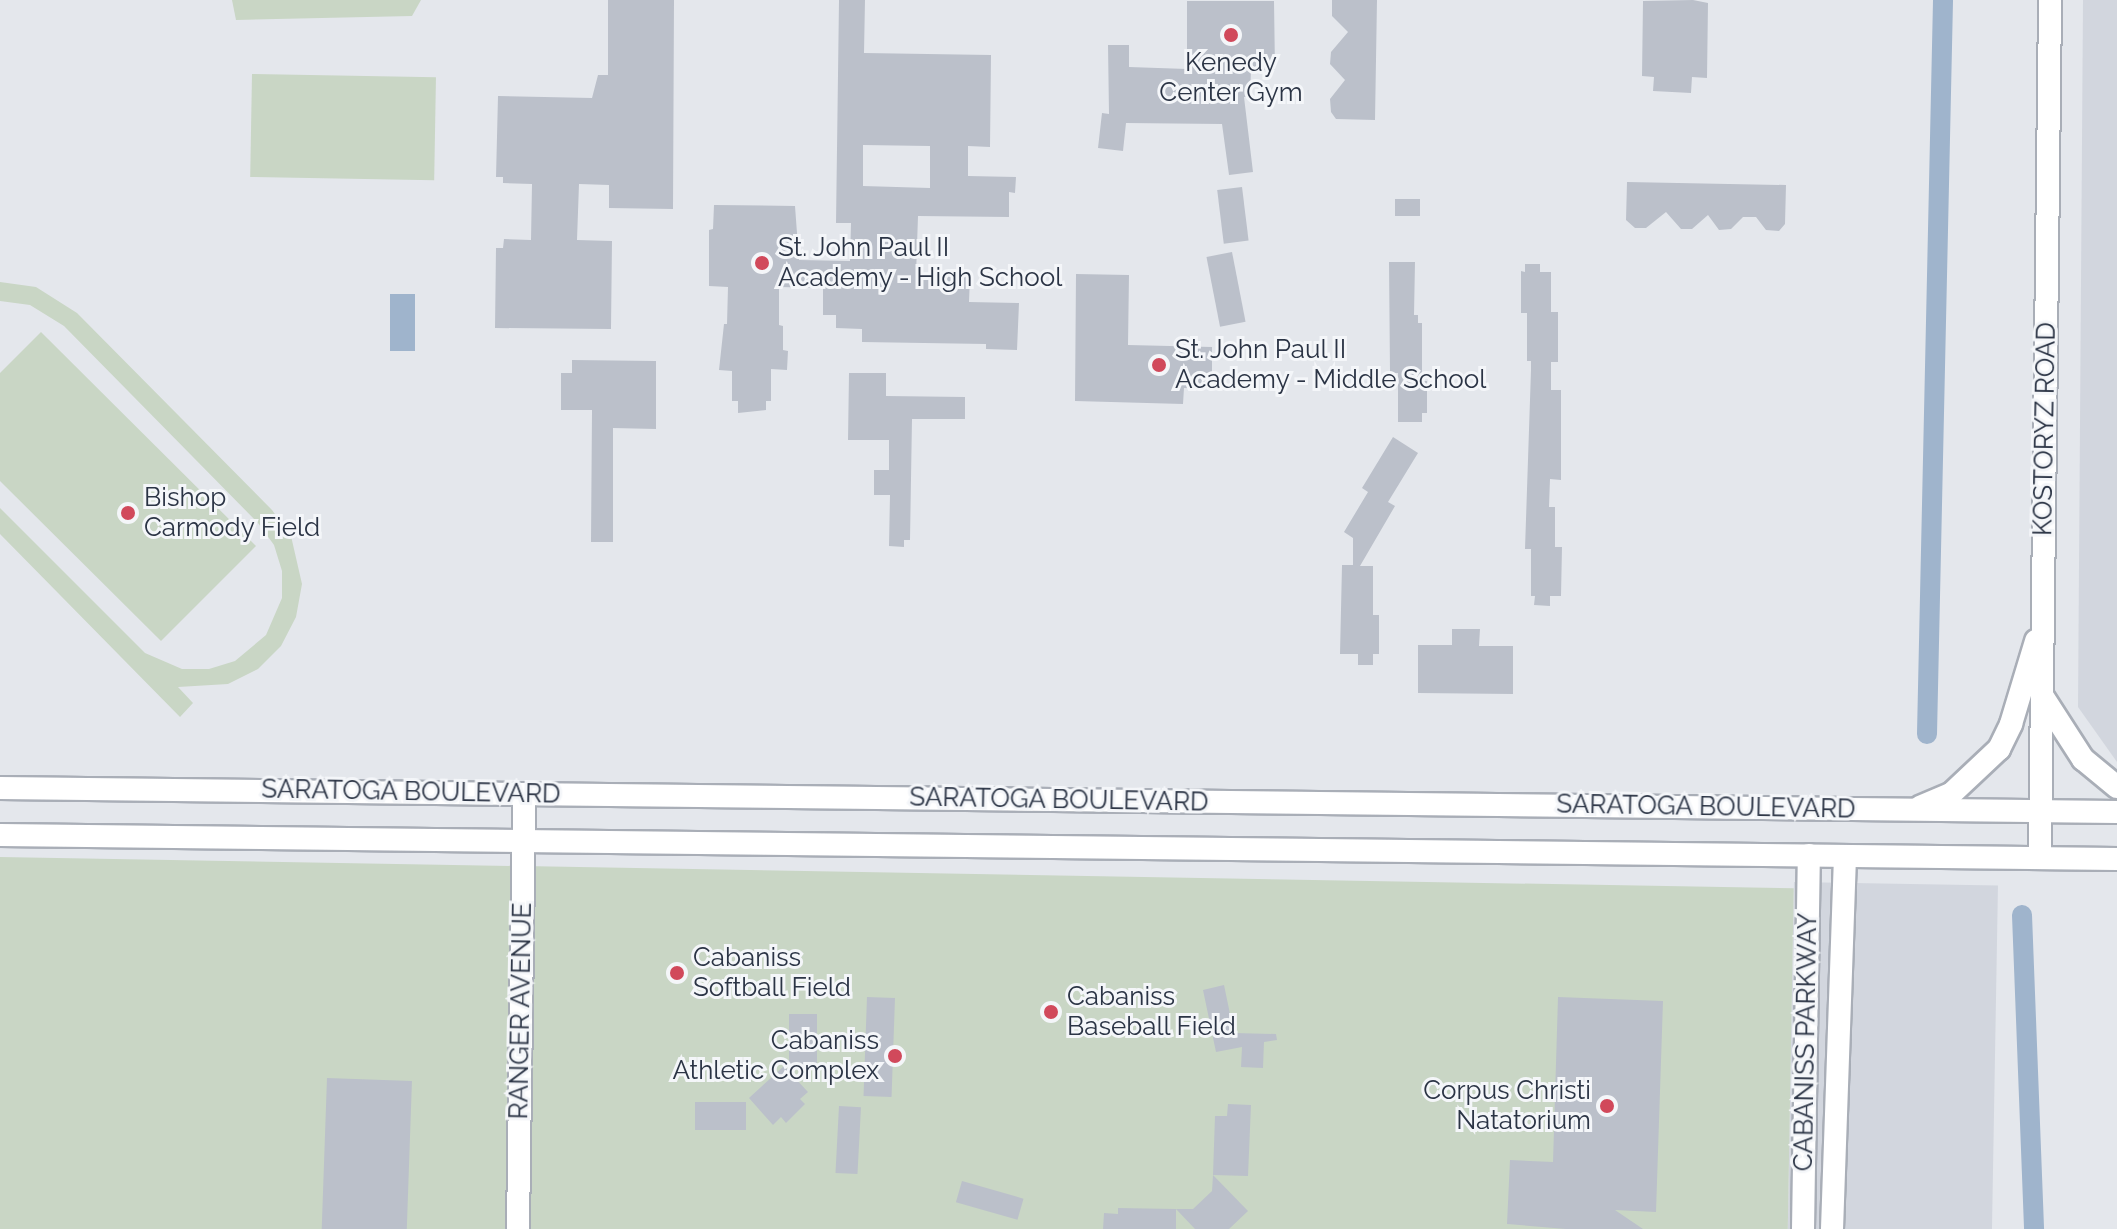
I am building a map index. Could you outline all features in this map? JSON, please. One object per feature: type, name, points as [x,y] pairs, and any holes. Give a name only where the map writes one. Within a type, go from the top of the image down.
[{"type":"main road","name":"KOSTORYZ ROAD","points":[[2040,858],[2050,0]]},
{"type":"main road","points":[[1912,810],[1951,794],[1999,749],[2011,724],[2043,617]]},
{"type":"main road","points":[[2042,696],[2083,759],[2117,787]]},
{"type":"main road","name":"SARATOGA BOULEVARD","points":[[0,788],[2117,812]]},
{"type":"main road","name":"RANGER AVENUE","points":[[518,1229],[524,794]]},
{"type":"main road","name":"SARATOGA BOULEVARD","points":[[0,835],[2117,859]]},
{"type":"main road","name":"CABANISS PARKWAY","points":[[1803,1229],[1809,855]]},
{"type":"main road","name":"CABANISS PARKWAY","points":[[1832,1229],[1845,856]]},
{"type":"shaded area","points":[[2083,0],[2117,0],[2117,762],[2078,707]]},
{"type":"shaded area","points":[[1794,882],[1998,886],[1992,1229],[1788,1229]]},
{"type":"green space","points":[[232,0],[421,0],[412,16],[236,20]]},
{"type":"green space","points":[[252,74],[436,77],[434,180],[250,177]]},
{"type":"green space","points":[[0,282],[36,287],[77,313],[272,510],[291,536],[302,584],[296,617],[281,646],[258,669],[228,684],[178,687],[193,703],[180,717],[0,534],[0,508],[145,653],[182,669],[209,669],[235,661],[266,635],[282,598],[282,571],[274,545],[258,523],[64,326],[30,305],[0,301]]},
{"type":"green space","name":"Bishop Carmody Field","points":[[41,332],[256,546],[161,641],[0,481],[0,373]]},
{"type":"green space","name":"Cabaniss Athletic Complex","points":[[0,857],[1794,888],[1788,1229],[0,1229]]},
{"type":"water","points":[[390,294],[415,294],[415,351],[390,351]]},
{"type":"building","points":[[608,0],[674,0],[673,209],[609,208],[609,185],[579,184],[577,240],[612,241],[611,329],[495,328],[496,248],[503,248],[504,239],[531,240],[532,184],[503,183],[503,177],[496,177],[498,96],[592,98],[598,75],[608,75]]},
{"type":"building","points":[[839,0],[865,0],[864,53],[991,55],[990,147],[968,146],[968,176],[1016,177],[1015,193],[1009,192],[1009,217],[918,216],[916,276],[970,276],[969,302],[1019,303],[1017,350],[986,349],[986,344],[862,342],[862,329],[836,328],[836,315],[823,315],[823,288],[779,287],[779,325],[783,326],[783,350],[788,351],[787,370],[771,369],[771,401],[766,401],[766,410],[738,413],[738,401],[732,401],[732,371],[719,370],[724,324],[727,324],[728,287],[709,286],[709,230],[713,229],[714,205],[795,206],[799,260],[850,261],[851,223],[836,223]],"holes":[[[863,145],[930,146],[930,188],[863,186]]]},
{"type":"building","points":[[1332,0],[1377,0],[1375,120],[1336,119],[1331,112],[1330,99],[1345,80],[1330,64],[1331,52],[1348,32],[1332,16]]},
{"type":"building","points":[[1693,0],[1708,3],[1707,78],[1692,77],[1691,93],[1653,91],[1654,77],[1642,76],[1643,1]]},
{"type":"building","points":[[1187,1],[1274,1],[1275,70],[1251,70],[1250,97],[1244,97],[1253,172],[1229,175],[1222,124],[1126,123],[1123,151],[1098,148],[1102,113],[1109,114],[1108,45],[1129,45],[1129,67],[1187,69]]},
{"type":"building","points":[[1627,182],[1786,185],[1785,224],[1779,231],[1766,230],[1756,217],[1743,217],[1731,229],[1719,230],[1708,215],[1692,229],[1681,229],[1666,212],[1646,228],[1635,228],[1626,220]]},
{"type":"building","points":[[1242,187],[1249,241],[1224,244],[1217,190]]},
{"type":"building","points":[[1395,199],[1420,199],[1420,216],[1395,216]]},
{"type":"building","points":[[1232,252],[1246,322],[1220,327],[1206,257]]},
{"type":"building","points":[[1389,262],[1415,262],[1414,315],[1418,315],[1418,323],[1422,323],[1422,381],[1427,381],[1427,413],[1422,413],[1422,422],[1398,422],[1398,373],[1390,373]]},
{"type":"building","points":[[1525,264],[1540,264],[1540,272],[1551,272],[1551,312],[1558,312],[1558,362],[1551,362],[1551,390],[1561,390],[1561,480],[1550,479],[1549,507],[1555,507],[1555,547],[1562,547],[1561,596],[1550,596],[1550,606],[1534,605],[1535,596],[1531,596],[1531,549],[1525,549],[1531,361],[1527,361],[1527,313],[1521,313],[1521,271],[1525,272]]},
{"type":"building","points":[[1076,274],[1129,275],[1128,345],[1212,347],[1212,389],[1184,388],[1183,404],[1075,401]]},
{"type":"building","points":[[572,360],[656,361],[656,429],[613,428],[613,542],[591,542],[592,410],[561,410],[561,373],[572,373]]},
{"type":"building","points":[[849,373],[886,373],[886,396],[965,397],[965,419],[912,419],[910,540],[904,540],[904,547],[889,546],[890,495],[874,495],[874,470],[889,470],[889,440],[848,440]]},
{"type":"building","points":[[1393,437],[1418,453],[1388,502],[1395,506],[1360,566],[1373,566],[1373,615],[1379,615],[1379,654],[1373,654],[1373,665],[1358,665],[1358,654],[1340,654],[1342,565],[1353,565],[1353,538],[1344,532],[1368,492],[1362,488]]},
{"type":"building","points":[[1452,629],[1480,629],[1479,646],[1513,646],[1513,694],[1418,693],[1418,645],[1452,645]]},
{"type":"building","points":[[1224,985],[1234,1033],[1276,1034],[1277,1040],[1264,1042],[1263,1068],[1241,1067],[1242,1047],[1216,1052],[1203,990]]},
{"type":"building","points":[[867,997],[895,998],[892,1097],[864,1096]]},
{"type":"building","name":"Corpus Christi Natatorium","points":[[1558,997],[1663,1001],[1656,1212],[1615,1210],[1643,1229],[1566,1229],[1507,1224],[1510,1160],[1553,1162]]},
{"type":"building","points":[[789,1014],[817,1014],[817,1065],[789,1065]]},
{"type":"building","points":[[784,1066],[808,1092],[800,1099],[805,1104],[786,1123],[781,1117],[773,1125],[749,1098]]},
{"type":"building","points":[[327,1078],[412,1081],[407,1229],[322,1229]]},
{"type":"building","points":[[695,1102],[746,1102],[746,1130],[695,1130]]},
{"type":"building","points":[[1228,1104],[1251,1105],[1248,1176],[1213,1175],[1215,1116],[1227,1116]]},
{"type":"building","points":[[839,1106],[861,1107],[857,1174],[835,1173]]},
{"type":"building","points":[[1213,1175],[1248,1211],[1229,1229],[1195,1229],[1176,1209],[1193,1209],[1212,1191]]},
{"type":"building","points":[[962,1181],[1024,1199],[1017,1220],[956,1202]]},
{"type":"building","points":[[1118,1208],[1176,1209],[1176,1229],[1103,1229],[1104,1213],[1118,1214]]},
{"type":"waterway","points":[[1927,734],[1943,0]]},
{"type":"waterway","points":[[2022,915],[2034,1229]]},
{"type":"place","name":"Kenedy Center Gym","points":[[1231,35]]},
{"type":"place","name":"St. John Paul II Academy - High School","points":[[762,263]]},
{"type":"place","name":"St. John Paul II Academy - Middle School","points":[[1159,365]]},
{"type":"place","name":"Bishop Carmody Field","points":[[128,513]]},
{"type":"place","name":"Cabaniss Softball Field","points":[[677,973]]},
{"type":"place","name":"Cabaniss Baseball Field","points":[[1051,1012]]},
{"type":"place","name":"Cabaniss Athletic Complex","points":[[895,1056]]},
{"type":"place","name":"Corpus Christi Natatorium","points":[[1607,1106]]}]
